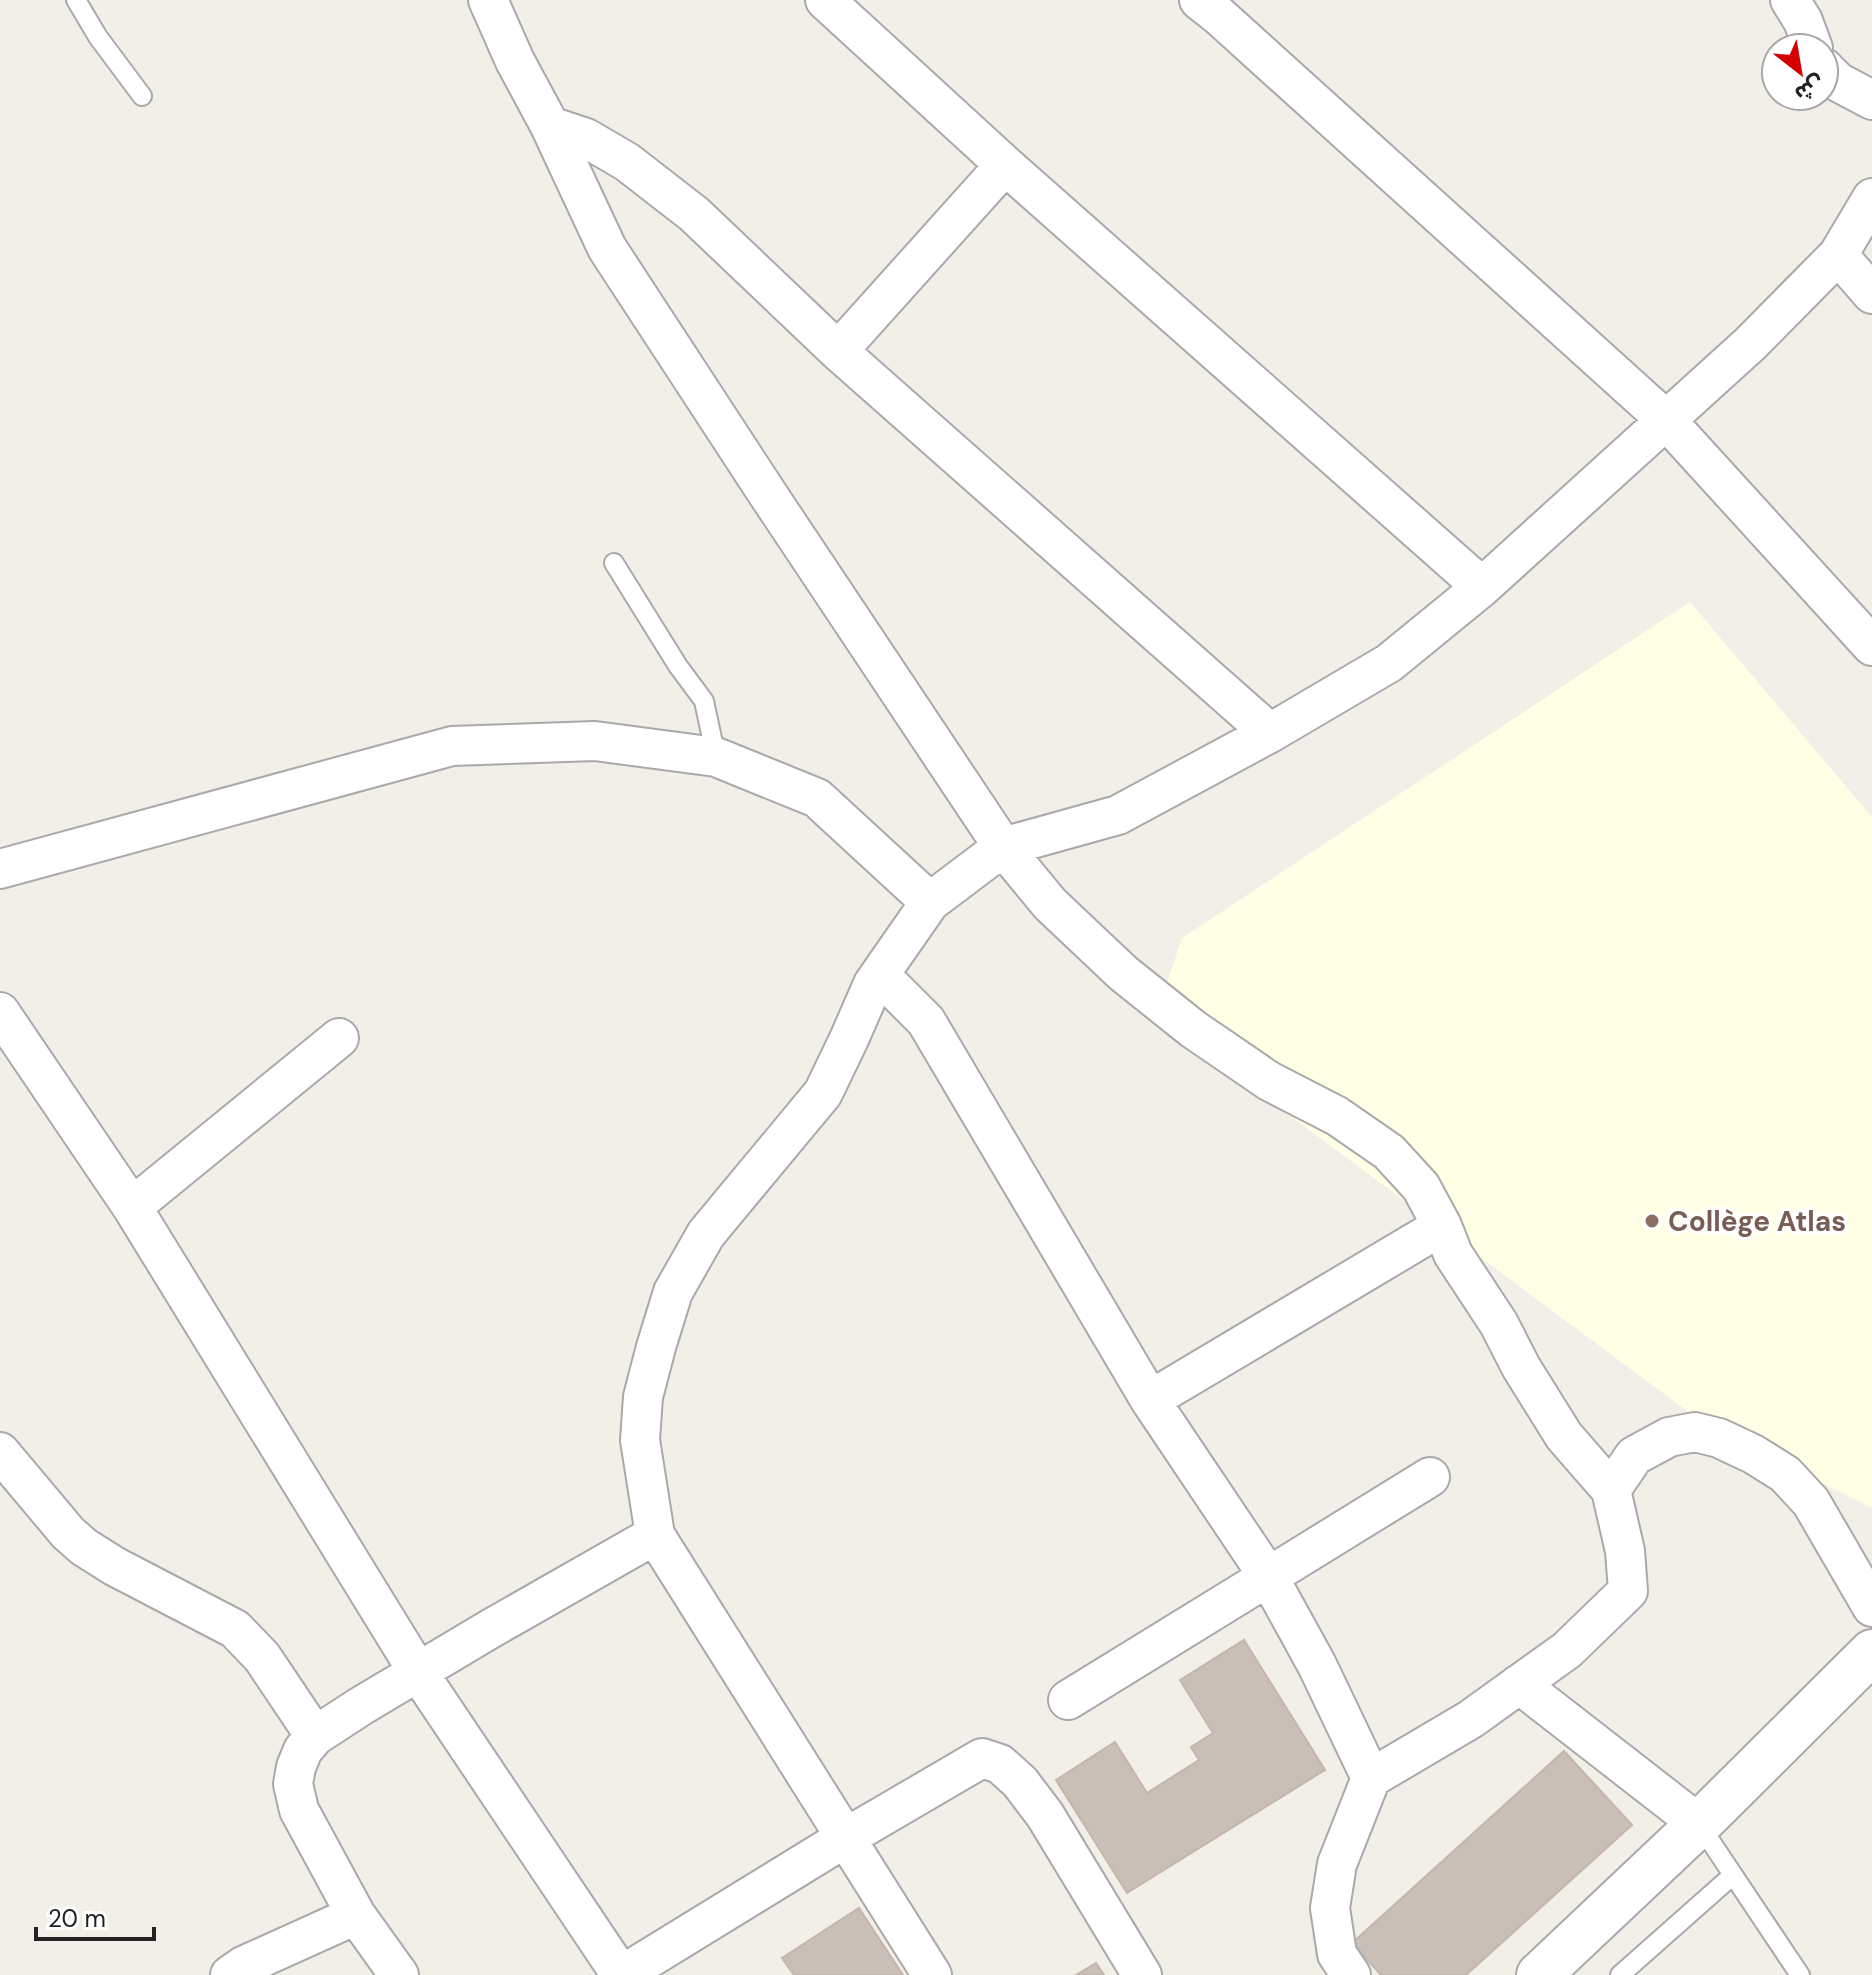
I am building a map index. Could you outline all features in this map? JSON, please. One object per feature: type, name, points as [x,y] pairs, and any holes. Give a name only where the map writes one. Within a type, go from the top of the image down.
[{"type":"street","points":[[488,0],[607,248],[1003,847],[1050,904],[1123,973],[1193,1029],[1269,1081],[1337,1116],[1389,1152],[1421,1187],[1453,1254],[1499,1324],[1521,1367],[1564,1436],[1611,1490],[1625,1551],[1628,1591],[1567,1650],[1471,1719],[1371,1778],[1337,1864],[1330,1908],[1337,1954],[1351,1975]]},
{"type":"street","points":[[825,0],[1005,165],[1482,587]]},
{"type":"street","points":[[1199,0],[1666,420],[1872,646]]},
{"type":"street","points":[[1790,0],[1807,32]]},
{"type":"street","points":[[1840,83],[1872,100]]},
{"type":"street","points":[[550,126],[586,138],[627,162],[694,214],[838,351],[1270,733]]},
{"type":"street","points":[[838,351],[1005,165]]},
{"type":"street","points":[[932,1975],[655,1535],[640,1440],[643,1397],[673,1292],[706,1234],[823,1093],[873,984],[930,902],[1003,847],[1118,815],[1270,733],[1389,663],[1482,587],[1750,344],[1838,255],[1872,198]]},
{"type":"street","points":[[1838,255],[1872,294]]},
{"type":"street","points":[[0,869],[452,746],[595,741],[716,757],[817,798],[930,902]]},
{"type":"street","points":[[873,984],[893,988],[926,1021],[1150,1400],[1268,1576],[1317,1665],[1371,1778]]},
{"type":"street","points":[[0,1012],[132,1207],[418,1672],[635,1972],[845,1838],[982,1758],[1000,1764],[1020,1782],[1045,1815],[1142,1975]]},
{"type":"street","points":[[132,1207],[339,1038]]},
{"type":"street","points":[[1150,1400],[1442,1226]]},
{"type":"street","points":[[1611,1490],[1634,1456],[1669,1437],[1695,1432],[1719,1438],[1785,1474],[1811,1502],[1872,1607]]},
{"type":"street","points":[[0,1452],[68,1533],[84,1547],[235,1629],[262,1657],[315,1736]]},
{"type":"street","points":[[1068,1700],[1430,1477]]},
{"type":"street","points":[[399,1975],[356,1915],[299,1810],[293,1784],[303,1750],[315,1736],[361,1706],[655,1535]]},
{"type":"street","points":[[1539,1975],[1699,1824],[1872,1652]]},
{"type":"street","points":[[1519,1684],[1699,1824]]},
{"type":"street","points":[[230,1975],[243,1966],[356,1915]]},
{"type":"lane","points":[[76,0],[98,37],[142,96]]},
{"type":"lane","points":[[614,563],[678,666],[704,701],[716,757]]},
{"type":"lane","points":[[1699,1824],[1800,1975]]},
{"type":"lane","points":[[1620,1975],[1733,1875]]},
{"type":"shaded area","name":"Collège Atlas","points":[[1690,602],[1872,817],[1872,1508],[1706,1425],[1156,1016],[1182,938]]},
{"type":"building","points":[[1244,1640],[1325,1770],[1127,1893],[1056,1780],[1115,1742],[1147,1793],[1199,1760],[1191,1747],[1213,1733],[1180,1680]]},
{"type":"building","points":[[1564,1751],[1632,1825],[1466,1975],[1381,1975],[1352,1943]]},
{"type":"building","points":[[859,1908],[903,1975],[794,1975],[782,1958]]},
{"type":"building","points":[[1096,1963],[1104,1975],[1076,1975]]},
{"type":"place","name":"Collège Atlas","points":[[1652,1221]]}]
